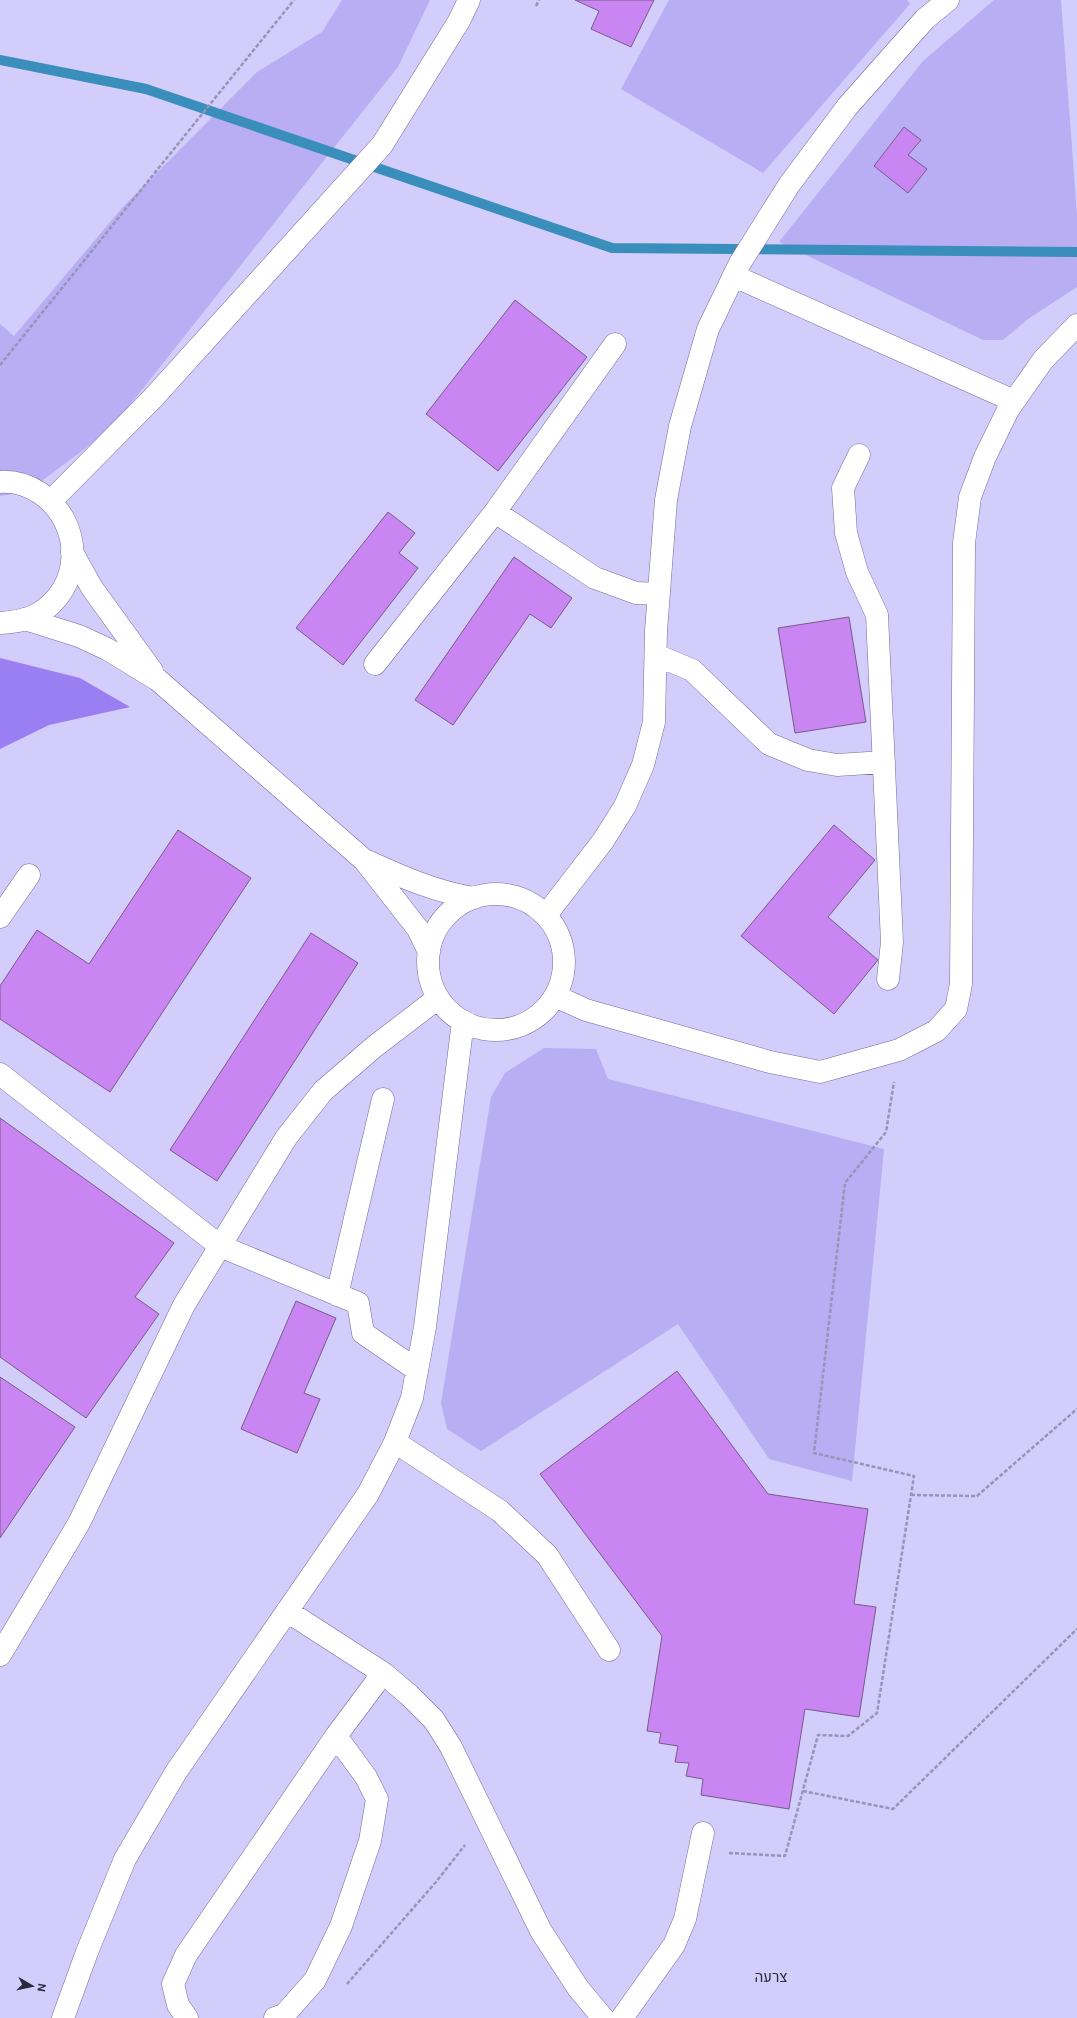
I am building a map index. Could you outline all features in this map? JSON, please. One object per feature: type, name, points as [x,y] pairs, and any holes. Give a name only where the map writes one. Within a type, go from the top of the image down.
[{"type":"street","points":[[51,501],[153,398],[382,145],[459,22],[469,0]]},
{"type":"street","points":[[546,915],[603,841],[625,806],[643,765],[654,722],[659,594],[666,500],[680,426],[708,328],[740,263],[789,185],[847,107],[940,2]]},
{"type":"street","points":[[734,276],[1014,401]]},
{"type":"street","points":[[555,996],[594,1012],[770,1062],[820,1072],[899,1050],[936,1031],[956,1009],[961,984],[964,543],[970,497],[985,457],[1008,410],[1043,360],[1077,325]]},
{"type":"street","points":[[375,664],[495,512],[615,344]]},
{"type":"street","points":[[858,455],[843,488],[846,532],[857,572],[877,615],[892,942],[888,980]]},
{"type":"street","points":[[0,482],[8,481],[31,487],[51,501],[65,518],[72,540],[72,562],[65,584],[53,602],[36,615],[25,619],[0,623]]},
{"type":"street","points":[[495,512],[595,578],[636,593],[659,594]]},
{"type":"street","points":[[72,552],[92,588],[158,680]]},
{"type":"street","points":[[25,619],[79,636],[107,649],[158,680],[364,860],[418,929],[429,952]]},
{"type":"street","points":[[656,655],[692,670],[769,744],[816,762],[837,765],[884,762]]},
{"type":"street","points":[[364,860],[424,886],[450,894],[474,898]]},
{"type":"street","points":[[0,917],[29,875]]},
{"type":"street","points":[[500,894],[517,897],[532,904],[546,915],[556,929],[562,945],[564,962],[562,979],[555,996],[542,1012],[524,1024],[504,1030],[483,1029],[463,1021],[449,1011],[438,998],[429,975],[429,952],[437,929],[448,914],[463,902],[474,898],[500,894]]},
{"type":"street","points":[[0,1655],[79,1523],[184,1305],[286,1138],[323,1091],[374,1047],[438,998]]},
{"type":"street","points":[[63,2018],[87,1952],[125,1859],[176,1772],[368,1494],[395,1442],[412,1398],[425,1328],[463,1021]]},
{"type":"street","points":[[0,1074],[220,1246],[358,1304],[363,1333],[417,1370]]},
{"type":"street","points":[[337,1295],[383,1099]]},
{"type":"street","points":[[395,1442],[500,1511],[547,1555],[609,1650]]},
{"type":"street","points":[[287,1610],[383,1673],[409,1695],[434,1720],[451,1747],[541,1931],[578,1988],[603,2018]]},
{"type":"street","points":[[187,2018],[178,2005],[173,1984],[186,1955],[336,1736],[383,1673]]},
{"type":"street","points":[[275,2018],[284,2015],[315,1980],[341,1926],[370,1841],[377,1799],[366,1777],[336,1736]]},
{"type":"street","points":[[622,2018],[674,1945],[685,1919],[701,1842]]},
{"type":"path","points":[[0,365],[294,0]]},
{"type":"path","points":[[536,6],[539,0]]},
{"type":"path","points":[[701,1842],[785,1856],[818,1735],[848,1736],[876,1713],[914,1476],[814,1453],[845,1183],[886,1132],[899,1050]]},
{"type":"path","points":[[911,1495],[977,1496],[1077,1409]]},
{"type":"path","points":[[803,1791],[893,1809],[1077,1629]]},
{"type":"path","points":[[344,1988],[436,1882],[486,1819]]},
{"type":"shaded area","points":[[342,0],[430,0],[398,67],[110,430],[27,492],[0,496],[0,324],[14,336],[122,208],[257,72],[322,32]]},
{"type":"shaded area","points":[[669,0],[907,0],[910,4],[763,173],[621,89]]},
{"type":"shaded area","points":[[994,0],[1061,0],[1077,215],[1077,287],[1028,319],[1003,340],[983,340],[779,242],[923,61]]},
{"type":"shaded area","points":[[0,658],[80,678],[130,707],[49,725],[0,749]]},
{"type":"shaded area","points":[[544,1048],[596,1049],[608,1079],[884,1149],[852,1481],[769,1459],[678,1324],[481,1451],[447,1429],[441,1403],[491,1097],[505,1073]]},
{"type":"building","points":[[575,0],[654,0],[631,47],[591,29],[599,11]]},
{"type":"building","points":[[904,127],[921,140],[908,155],[927,169],[908,193],[874,166]]},
{"type":"building","points":[[515,300],[587,357],[498,471],[426,414]]},
{"type":"building","points":[[388,512],[415,533],[399,553],[418,568],[343,665],[296,628]]},
{"type":"building","points":[[514,557],[572,598],[551,628],[530,614],[453,725],[415,700]]},
{"type":"building","points":[[849,617],[866,722],[795,733],[778,628]]},
{"type":"building","points":[[834,825],[875,860],[828,917],[878,960],[834,1014],[741,936]]},
{"type":"building","points":[[178,830],[251,878],[110,1092],[0,1019],[0,986],[37,930],[89,964]]},
{"type":"building","points":[[311,933],[358,963],[217,1181],[170,1150]]},
{"type":"building","points":[[0,1118],[174,1243],[135,1297],[159,1314],[86,1418],[0,1357]]},
{"type":"building","points":[[296,1301],[336,1318],[304,1393],[320,1399],[297,1453],[241,1429]]},
{"type":"building","points":[[677,1371],[768,1494],[868,1509],[854,1604],[876,1607],[859,1717],[805,1709],[789,1809],[701,1795],[703,1779],[686,1776],[689,1763],[675,1762],[678,1746],[659,1743],[661,1733],[647,1731],[662,1636],[540,1474]]},
{"type":"building","points":[[0,1377],[75,1427],[0,1538]]},
{"type":"waterway","points":[[0,60],[146,89],[612,248],[1077,252]]},
{"type":"district","name":"צרעה","points":[[771,1977]]}]
